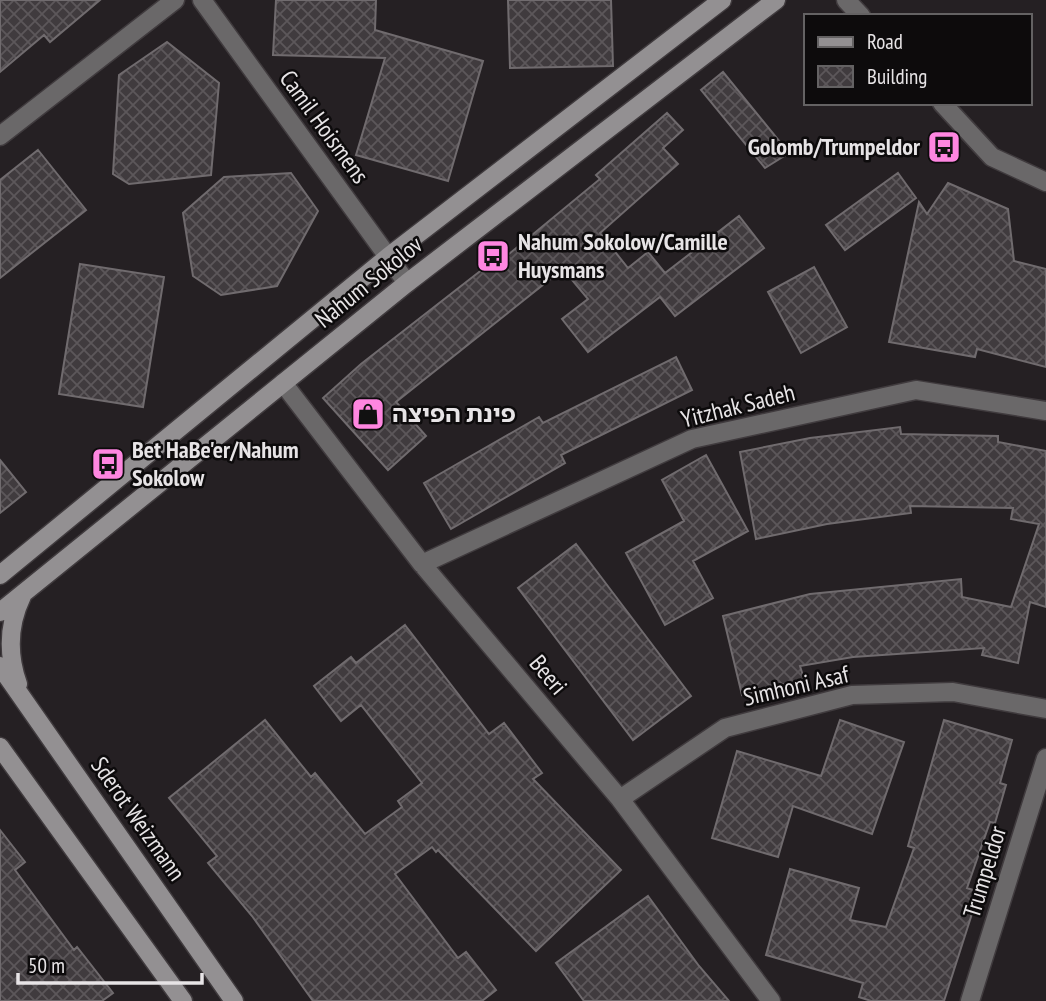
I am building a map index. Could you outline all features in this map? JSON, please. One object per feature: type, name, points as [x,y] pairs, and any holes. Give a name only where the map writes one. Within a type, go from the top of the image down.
[{"type":"main road","name":"Nahum Sokolov","points":[[0,575],[388,257],[722,0]]},
{"type":"main road","name":"Nahum Sokolov","points":[[0,612],[407,283],[776,0]]},
{"type":"main road","points":[[23,697],[13,670],[10,636],[12,621],[24,591]]},
{"type":"main road","name":"Sderot Weizmann","points":[[0,666],[234,1001]]},
{"type":"main road","points":[[0,747],[183,1001]]},
{"type":"street","points":[[0,136],[175,0]]},
{"type":"street","name":"Camil Hoismens","points":[[202,0],[407,283]]},
{"type":"street","points":[[846,0],[859,14]]},
{"type":"street","points":[[944,105],[992,157],[1046,182]]},
{"type":"street","name":"Beeri","points":[[283,383],[422,564],[620,799],[771,1001]]},
{"type":"street","name":"Yitzhak Sadeh","points":[[422,564],[692,439],[916,390],[1046,411]]},
{"type":"street","name":"Simhoni Asaf","points":[[620,799],[725,728],[852,695],[953,692],[1046,709]]},
{"type":"street","name":"Trumpeldor","points":[[970,1001],[1046,758]]},
{"type":"building","points":[[0,0],[100,0],[50,42],[44,35],[0,72]]},
{"type":"building","points":[[276,0],[376,0],[375,30],[483,61],[448,181],[356,155],[385,58],[273,55]]},
{"type":"building","points":[[508,0],[611,0],[613,66],[510,68]]},
{"type":"building","points":[[167,42],[219,83],[211,175],[129,184],[113,174],[119,75]]},
{"type":"building","points":[[723,72],[789,153],[765,168],[701,90]]},
{"type":"building","points":[[667,113],[683,130],[663,148],[678,164],[600,233],[628,268],[648,252],[665,273],[739,216],[764,248],[675,316],[660,297],[588,352],[562,319],[588,299],[563,269],[396,402],[426,436],[388,470],[323,398],[361,364],[506,251],[509,254],[600,179],[596,175]]},
{"type":"building","points":[[38,150],[86,210],[0,278],[0,180]]},
{"type":"building","points":[[291,173],[318,211],[277,286],[221,295],[193,276],[183,213],[224,177]]},
{"type":"building","points":[[898,173],[916,198],[845,250],[826,225]]},
{"type":"building","points":[[948,183],[1008,209],[1014,261],[1046,269],[1046,367],[977,349],[975,357],[889,342],[919,202],[927,214]]},
{"type":"building","points":[[80,264],[164,277],[143,407],[59,394]]},
{"type":"building","points":[[814,267],[847,327],[801,353],[768,292]]},
{"type":"building","points":[[676,357],[692,390],[561,455],[565,463],[451,529],[424,483],[539,417],[543,423]]},
{"type":"building","points":[[900,427],[901,434],[998,436],[998,442],[1046,451],[1046,607],[1030,602],[1018,663],[982,655],[984,648],[853,657],[800,666],[804,679],[742,695],[723,616],[810,594],[961,579],[962,597],[1011,607],[1039,524],[1011,519],[1013,508],[910,506],[911,513],[827,524],[756,539],[740,452],[810,438]]},
{"type":"building","points":[[706,455],[748,531],[693,561],[713,598],[665,625],[626,553],[684,521],[662,480]]},
{"type":"building","points":[[0,460],[26,492],[0,513]]},
{"type":"building","points":[[576,544],[691,696],[633,740],[518,588]]},
{"type":"building","points":[[405,625],[489,734],[504,723],[542,773],[533,779],[621,870],[536,951],[438,850],[436,852],[432,847],[395,874],[458,958],[466,952],[496,990],[482,1001],[313,1001],[252,916],[208,863],[217,856],[169,798],[265,720],[311,777],[315,773],[365,834],[402,807],[398,801],[422,783],[361,705],[341,721],[314,686],[351,657],[356,663]]},
{"type":"building","points":[[840,720],[904,742],[872,834],[793,806],[778,857],[712,838],[737,751],[821,776]]},
{"type":"building","points":[[944,720],[1012,740],[1000,783],[1006,785],[995,823],[990,822],[967,888],[979,892],[944,1001],[871,1001],[859,997],[863,983],[766,955],[790,869],[859,888],[850,920],[886,927],[914,848],[908,846]]},
{"type":"building","points":[[0,830],[25,862],[15,870],[74,950],[77,947],[113,993],[102,1001],[0,1001]]},
{"type":"building","points":[[648,896],[699,966],[729,1001],[584,1001],[556,963]]},
{"type":"place","name":"Golomb/Trumpeldor","points":[[944,147]]},
{"type":"place","name":"Nahum Sokolow/Camille Huysmans","points":[[493,256]]},
{"type":"place","name":"פינת הפיצה","points":[[368,414]]},
{"type":"place","name":"Bet HaBe'er/Nahum Sokolow","points":[[108,464]]}]
